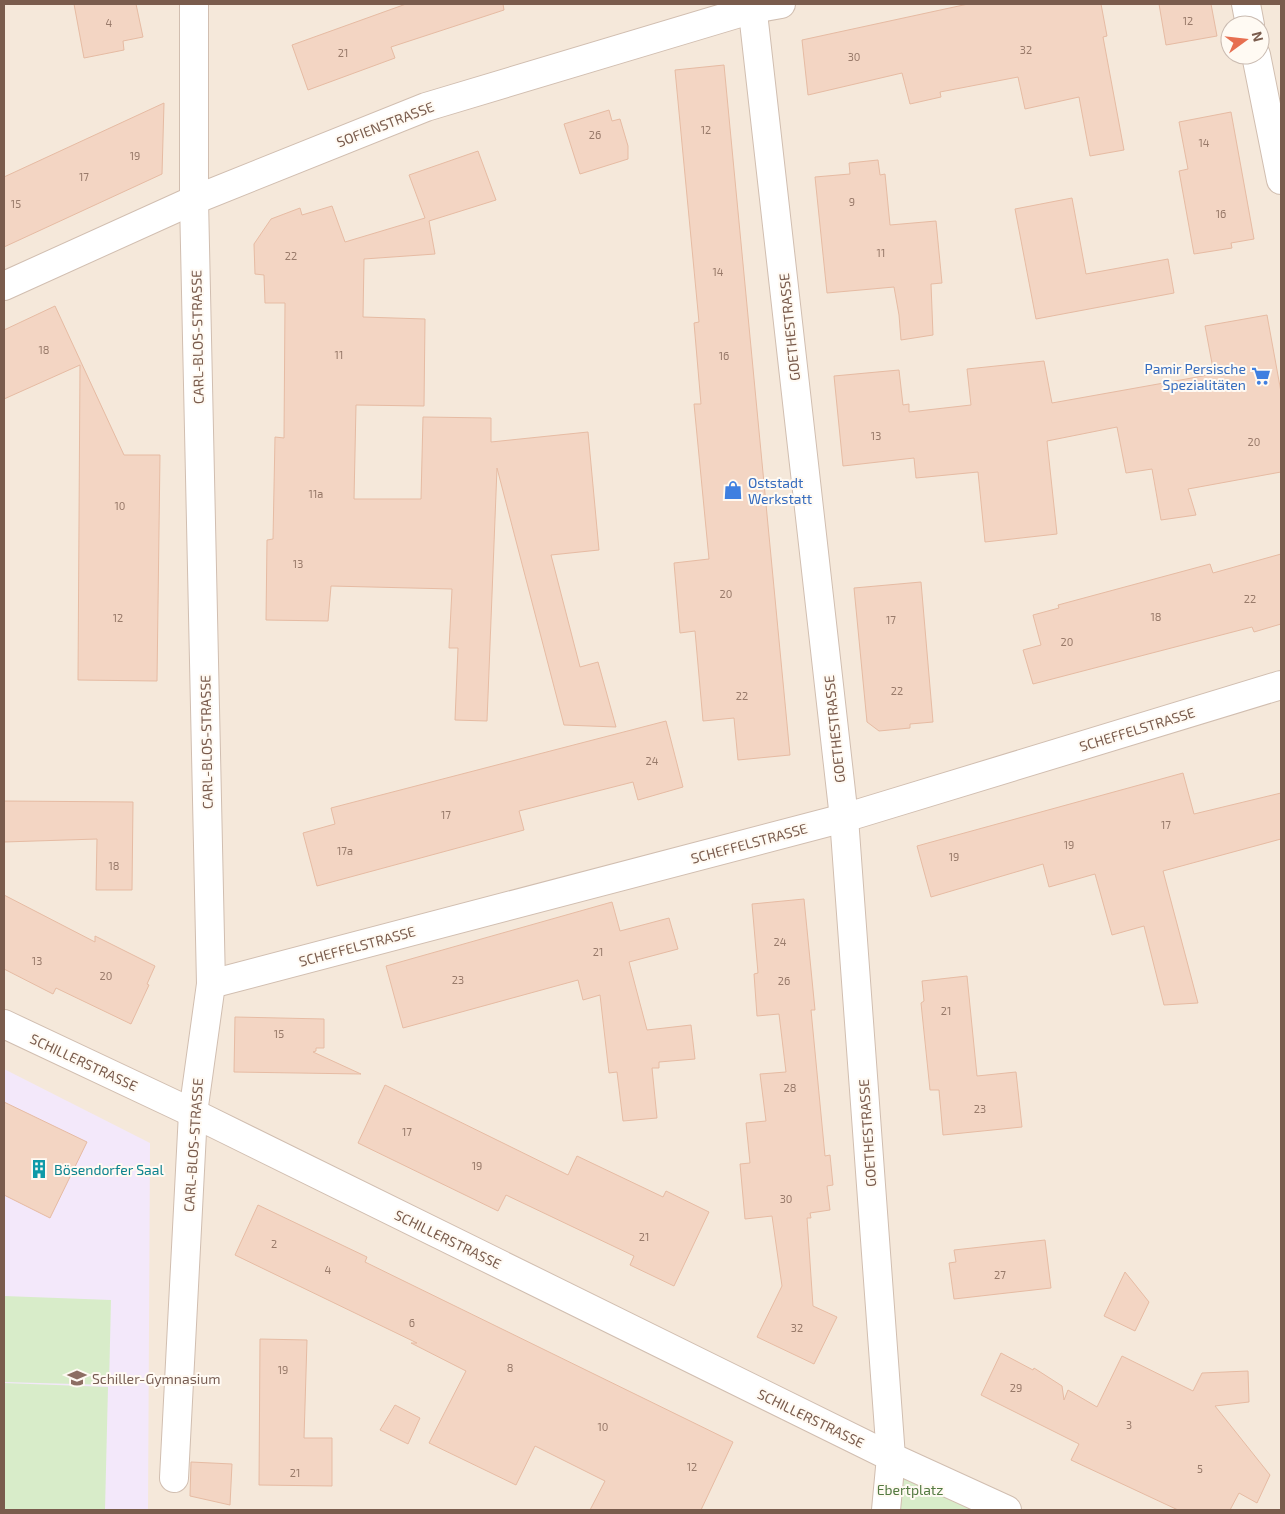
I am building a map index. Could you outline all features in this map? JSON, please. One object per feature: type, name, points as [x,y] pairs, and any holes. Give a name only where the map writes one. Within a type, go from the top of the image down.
[{"type":"street","name":"CARL-BLOS-STRASSE","points":[[174,1478],[193,1113],[211,984],[194,200],[194,4]]},
{"type":"street","name":"SOFIENSTRASSE","points":[[4,286],[194,200],[426,107],[753,6],[781,4]]},
{"type":"street","name":"GOETHESTRASSE","points":[[753,6],[844,818],[891,1457]]},
{"type":"street","points":[[1258,65],[1281,180]]},
{"type":"street","name":"SCHEFFELSTRASSE","points":[[211,984],[844,818],[1281,685]]},
{"type":"street","name":"SCHILLERSTRASSE","points":[[4,1024],[193,1113],[891,1457]]},
{"type":"street","points":[[886,1510],[891,1457],[1007,1510]]},
{"type":"shaded area","points":[[4,4],[1281,4],[1281,1510],[4,1510]]},
{"type":"shaded area","name":"Schiller-Gymnasium","points":[[4,1069],[150,1143],[148,1510],[4,1510]]},
{"type":"green space","points":[[4,1296],[111,1300],[109,1385],[4,1382]]},
{"type":"green space","points":[[4,1383],[108,1387],[105,1510],[4,1510]]},
{"type":"green space","name":"Ebertplatz","points":[[891,1457],[1007,1510],[886,1510]]},
{"type":"building","points":[[74,4],[136,4],[143,37],[123,41],[124,50],[84,58]]},
{"type":"building","points":[[406,4],[503,4],[504,10],[391,47],[395,58],[308,90],[292,45]]},
{"type":"building","points":[[968,4],[1101,4],[1107,36],[1103,37],[1124,150],[1090,156],[1079,97],[1025,109],[1018,77],[940,92],[941,97],[910,104],[902,73],[808,95],[802,40]]},
{"type":"building","points":[[1159,4],[1211,4],[1217,36],[1166,45]]},
{"type":"building","points":[[724,65],[790,755],[738,760],[734,718],[703,721],[695,631],[680,633],[674,563],[709,559],[694,404],[701,404],[694,323],[699,322],[675,70]]},
{"type":"building","points":[[164,103],[162,174],[4,247],[4,177]]},
{"type":"building","points":[[609,110],[612,121],[620,119],[628,146],[628,159],[580,174],[564,124]]},
{"type":"building","points":[[1231,112],[1254,239],[1231,243],[1232,248],[1194,254],[1179,171],[1188,169],[1179,122]]},
{"type":"building","points":[[478,151],[496,200],[429,221],[435,254],[364,259],[363,317],[425,319],[424,406],[356,405],[354,499],[421,499],[423,417],[491,418],[491,442],[588,432],[599,550],[551,555],[580,667],[598,662],[616,727],[564,725],[497,468],[487,721],[455,720],[458,648],[449,648],[452,589],[331,586],[328,621],[266,620],[267,540],[273,539],[275,437],[284,438],[285,303],[265,303],[264,275],[255,274],[254,244],[271,219],[300,208],[302,215],[332,206],[345,242],[425,218],[409,175]]},
{"type":"building","points":[[878,160],[880,175],[885,174],[890,225],[936,221],[942,283],[931,284],[933,335],[901,340],[894,287],[827,293],[815,177],[850,174],[849,163]]},
{"type":"building","points":[[1072,198],[1086,274],[1168,259],[1174,293],[1036,319],[1015,209]]},
{"type":"building","points":[[55,306],[124,455],[160,455],[157,681],[78,680],[80,365],[4,399],[4,330]]},
{"type":"building","points":[[1267,315],[1281,392],[1281,472],[1188,489],[1196,515],[1161,520],[1152,469],[1126,473],[1117,427],[1047,441],[1057,534],[985,542],[978,472],[916,478],[914,458],[843,466],[834,376],[899,370],[903,405],[909,404],[909,412],[971,405],[967,369],[1044,361],[1052,403],[1214,374],[1205,326]]},
{"type":"building","points":[[1281,554],[1281,624],[1254,632],[1252,627],[1033,684],[1023,650],[1041,645],[1033,615],[1059,608],[1058,605],[1210,564],[1213,573]]},
{"type":"building","points":[[921,582],[933,722],[910,724],[910,728],[879,731],[867,722],[854,588]]},
{"type":"building","points":[[666,721],[683,787],[638,800],[633,782],[519,811],[524,830],[317,886],[303,833],[335,824],[331,808]]},
{"type":"building","points":[[1183,773],[1194,814],[1281,793],[1281,839],[1163,871],[1198,1003],[1164,1005],[1144,926],[1112,935],[1095,874],[1049,887],[1043,864],[931,897],[917,846]]},
{"type":"building","points":[[4,801],[133,802],[132,890],[96,890],[97,839],[4,842]]},
{"type":"building","points":[[4,895],[95,942],[95,936],[155,966],[147,984],[149,985],[131,1024],[56,988],[53,994],[4,969]]},
{"type":"building","points":[[804,899],[815,1010],[811,1010],[825,1156],[830,1155],[833,1185],[827,1186],[830,1210],[810,1213],[811,1218],[807,1218],[813,1306],[837,1317],[814,1364],[757,1337],[782,1286],[772,1216],[745,1219],[740,1164],[750,1163],[746,1123],[766,1121],[760,1074],[786,1072],[779,1014],[757,1016],[754,974],[758,973],[752,904]]},
{"type":"building","points":[[612,902],[620,931],[669,918],[678,949],[629,962],[647,1030],[691,1025],[695,1059],[659,1062],[659,1068],[652,1068],[657,1118],[623,1121],[617,1072],[609,1073],[600,995],[583,1000],[578,980],[403,1028],[386,966]]},
{"type":"building","points":[[967,976],[977,1076],[1016,1072],[1022,1127],[943,1135],[939,1090],[930,1090],[921,1003],[924,1001],[922,981]]},
{"type":"building","points":[[235,1017],[324,1019],[324,1048],[316,1048],[316,1051],[313,1052],[361,1074],[234,1072]]},
{"type":"building","points":[[385,1085],[568,1175],[577,1156],[663,1197],[666,1191],[709,1212],[674,1286],[630,1265],[634,1256],[506,1195],[498,1211],[358,1143]]},
{"type":"building","name":"Bösendorfer Saal","points":[[4,1102],[87,1142],[50,1218],[4,1195]]},
{"type":"building","points":[[258,1205],[367,1257],[365,1262],[733,1442],[701,1510],[590,1510],[605,1481],[535,1446],[516,1485],[429,1443],[466,1371],[411,1343],[417,1343],[235,1255]]},
{"type":"building","points":[[1045,1240],[1051,1288],[954,1299],[949,1263],[956,1262],[954,1250]]},
{"type":"building","points":[[1125,1272],[1149,1302],[1135,1331],[1104,1316]]},
{"type":"building","points":[[260,1339],[307,1340],[304,1438],[332,1438],[332,1486],[259,1485]]},
{"type":"building","points":[[1001,1353],[1033,1370],[1034,1368],[1062,1386],[1064,1400],[1068,1390],[1097,1407],[1122,1356],[1193,1391],[1202,1373],[1248,1371],[1249,1402],[1215,1406],[1270,1475],[1257,1503],[1239,1493],[1230,1510],[1178,1510],[1071,1460],[1079,1444],[981,1395]]},
{"type":"building","points":[[395,1405],[420,1418],[408,1444],[380,1430]]},
{"type":"building","points":[[191,1462],[232,1464],[230,1505],[190,1496]]},
{"type":"place","name":"Pamir Persische Spezialitäten","points":[[1261,376]]},
{"type":"place","name":"Oststadt Werkstatt","points":[[733,490]]},
{"type":"place","name":"Bösendorfer Saal","points":[[39,1169]]},
{"type":"place","name":"Schiller-Gymnasium","points":[[77,1378]]}]
